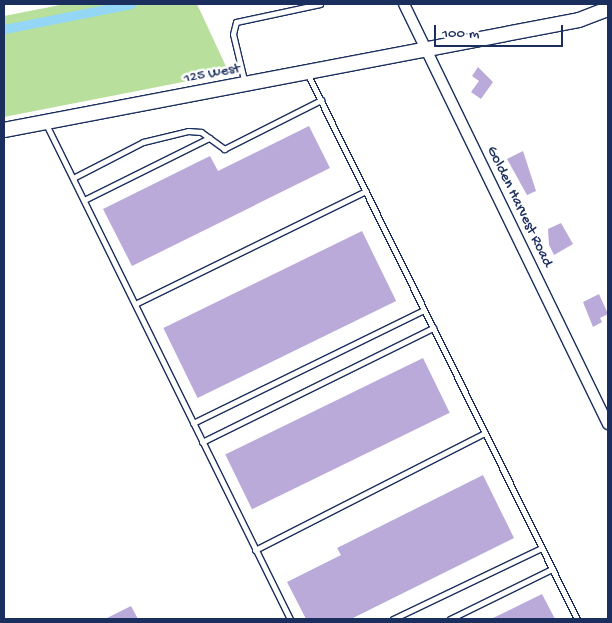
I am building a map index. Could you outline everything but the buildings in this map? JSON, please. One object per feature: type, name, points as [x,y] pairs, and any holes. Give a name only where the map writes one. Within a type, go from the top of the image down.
[{"type":"main road","name":"125 West","points":[[4,130],[579,20],[608,9]]},
{"type":"street","name":"Golden Harvest Road","points":[[404,4],[608,424]]},
{"type":"lane","points":[[245,84],[233,34],[236,22],[320,4]]},
{"type":"lane","points":[[307,73],[576,619]]},
{"type":"lane","points":[[73,178],[143,142],[188,131],[201,132],[224,149],[321,100]]},
{"type":"lane","points":[[46,122],[290,619]]},
{"type":"lane","points":[[84,200],[209,138]]},
{"type":"lane","points":[[135,304],[366,191]]},
{"type":"lane","points":[[193,423],[424,310]]},
{"type":"lane","points":[[202,442],[433,328]]},
{"type":"lane","points":[[255,550],[485,433]]},
{"type":"lane","points":[[394,619],[541,548]]},
{"type":"lane","points":[[450,619],[552,569]]},
{"type":"green space","points":[[65,4],[197,4],[229,73],[4,117],[4,16]]},
{"type":"waterway","points":[[4,29],[132,4]]}]
